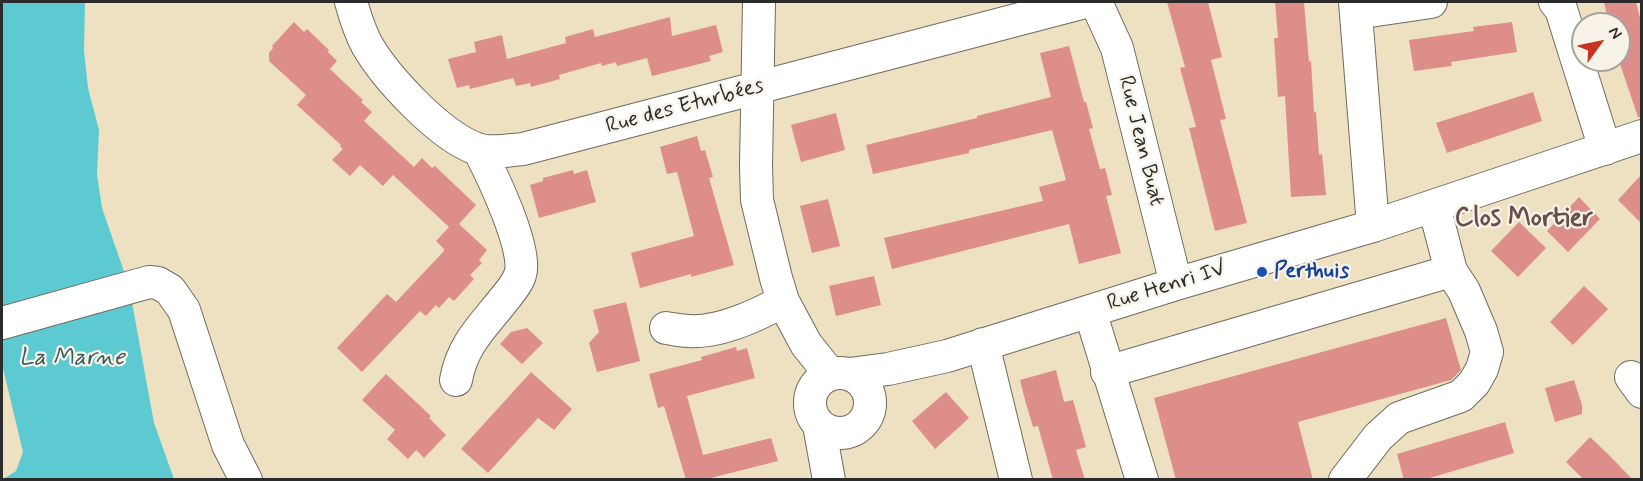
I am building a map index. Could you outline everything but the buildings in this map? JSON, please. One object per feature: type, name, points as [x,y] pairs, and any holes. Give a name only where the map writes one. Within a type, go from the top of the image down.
[{"type":"street","name":"Rue des Eturbées","points":[[351,2],[366,43],[380,65],[456,139],[479,150],[523,149],[1085,2]]},
{"type":"street","points":[[759,2],[758,200],[783,301],[789,346],[814,418],[829,431],[838,433],[858,427],[867,417],[870,404],[865,386],[859,379],[840,374],[806,344],[783,301]]},
{"type":"street","name":"Rue Jean Buat","points":[[1096,2],[1117,48],[1176,284]]},
{"type":"street","points":[[1373,226],[1356,7],[1431,2]]},
{"type":"street","points":[[1555,2],[1561,9],[1605,148]]},
{"type":"street","name":"Rue Henri IV","points":[[840,374],[888,369],[931,360],[1373,226],[1641,136]]},
{"type":"street","points":[[456,380],[459,363],[469,342],[514,287],[521,274],[516,240],[499,188],[479,150]]},
{"type":"street","points":[[1345,480],[1378,437],[1400,418],[1461,396],[1474,383],[1482,369],[1487,352],[1481,331],[1464,291],[1451,271],[1434,206]]},
{"type":"street","points":[[1107,372],[1451,271]]},
{"type":"street","points":[[2,322],[149,282],[158,283],[170,290],[184,310],[228,445],[246,480]]},
{"type":"street","points":[[666,328],[691,332],[712,330],[762,313],[783,301]]},
{"type":"street","points":[[1089,311],[1142,480]]},
{"type":"street","points":[[983,344],[1016,480]]},
{"type":"street","name":"Rue Henri IV","points":[[870,404],[891,385],[931,360]]},
{"type":"street","points":[[829,480],[810,399],[817,382],[840,374]]},
{"type":"street","points":[[841,480],[853,429]]},
{"type":"water","name":"La Marne","points":[[2,2],[85,2],[84,51],[88,88],[99,130],[97,174],[102,208],[129,286],[154,423],[174,479],[3,479],[16,471],[23,452],[2,364]]},
{"type":"place","name":"Perthuis","points":[[1262,272]]},
{"type":"district","name":"Clos Mortier","points":[[1524,220]]}]
